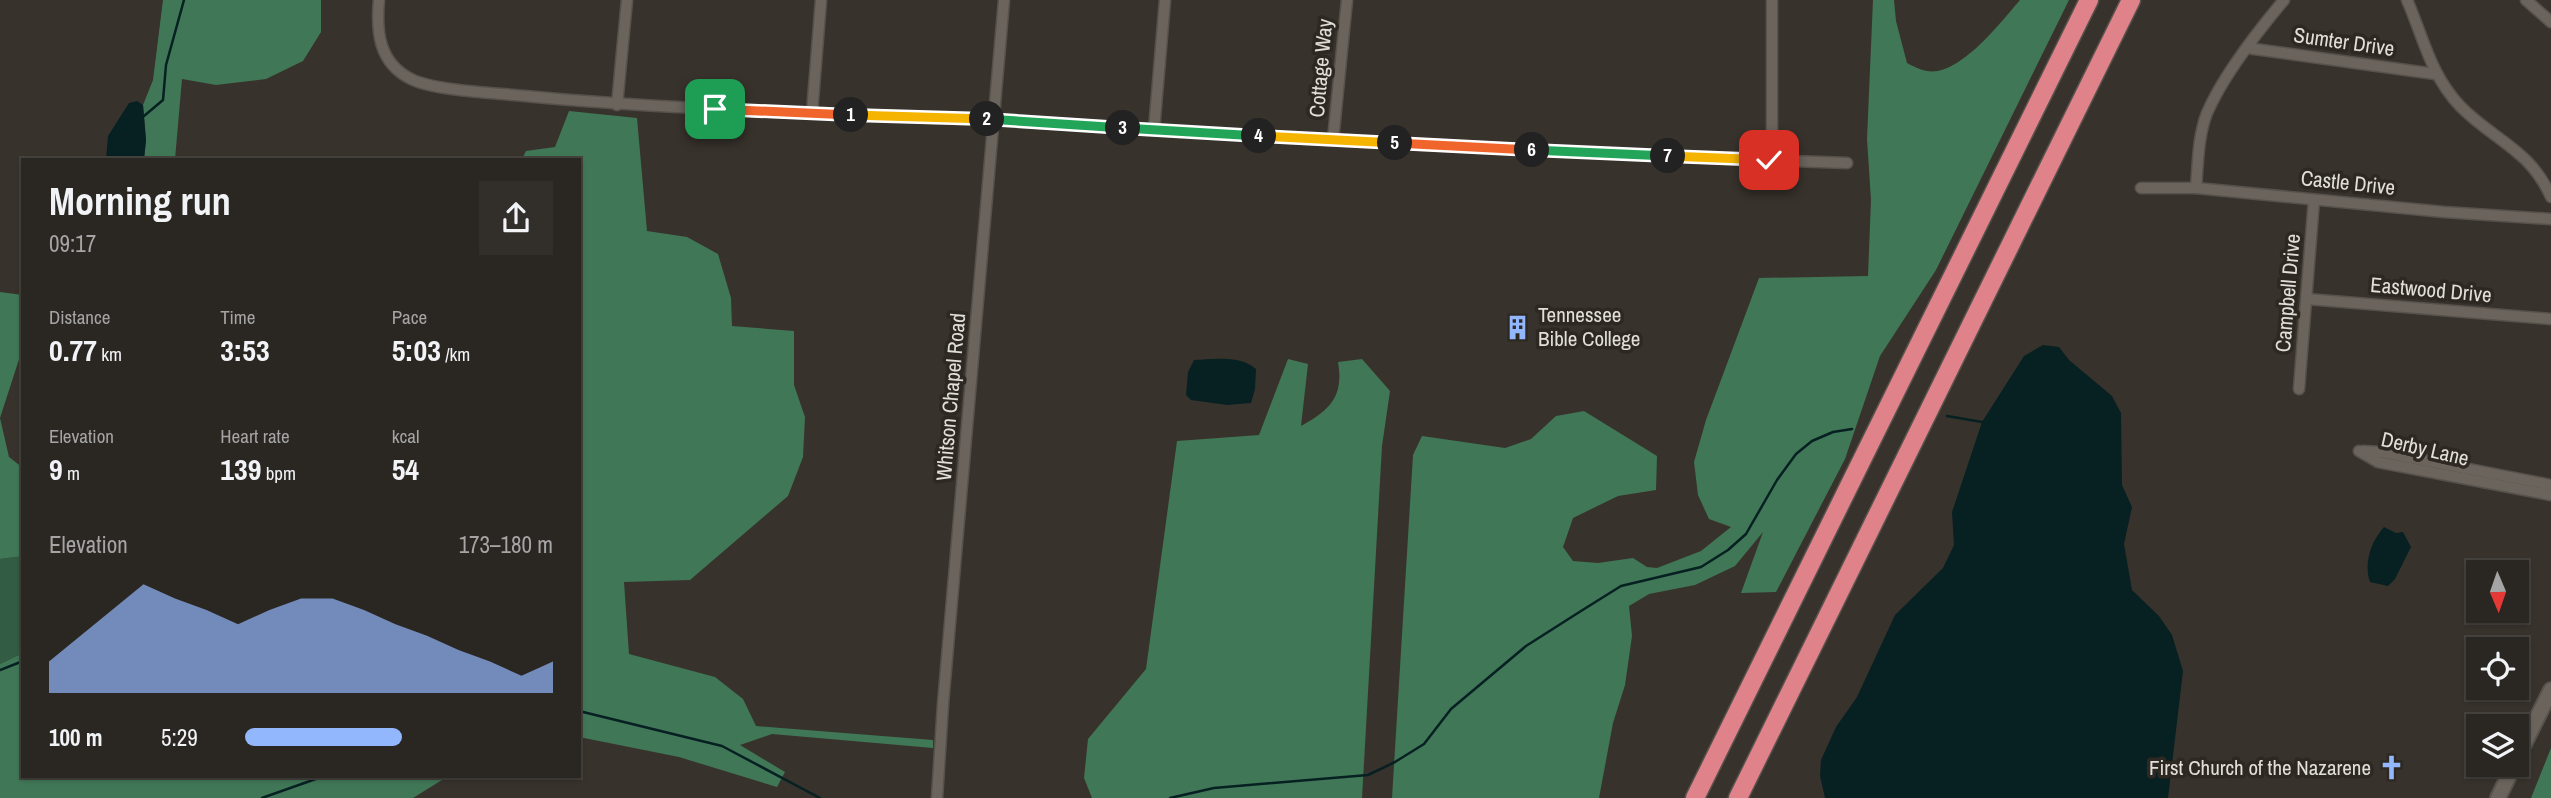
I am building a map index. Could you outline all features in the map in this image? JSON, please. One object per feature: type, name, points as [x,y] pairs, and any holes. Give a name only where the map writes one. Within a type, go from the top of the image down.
[{"type":"highway","points":[[2032,116],[2077,0]]},
{"type":"highway","points":[[1695,798],[2089,0]]},
{"type":"highway","points":[[1738,798],[2132,0]]},
{"type":"highway","points":[[2084,95],[2143,0]]},
{"type":"street","points":[[379,0],[377,24],[384,54],[404,75],[415,81],[480,91],[617,105],[994,120],[1333,140],[1847,163]]},
{"type":"street","points":[[617,105],[627,0]]},
{"type":"street","points":[[812,113],[821,0]]},
{"type":"street","name":"Whitson Chapel Road","points":[[937,798],[1004,0]]},
{"type":"street","points":[[1154,130],[1165,0]]},
{"type":"street","name":"Cottage Way","points":[[1333,140],[1347,0]]},
{"type":"street","points":[[1772,0],[1772,160]]},
{"type":"street","points":[[2196,188],[2200,142],[2207,114],[2248,48],[2284,0]]},
{"type":"street","points":[[2407,0],[2435,74],[2460,106],[2520,153],[2539,172],[2551,197]]},
{"type":"street","points":[[2526,0],[2551,22]]},
{"type":"street","name":"Sumter Drive","points":[[2248,48],[2435,74]]},
{"type":"street","name":"Castle Drive","points":[[2141,188],[2196,188],[2551,219]]},
{"type":"street","name":"Campbell Drive","points":[[2299,389],[2314,200]]},
{"type":"street","name":"Eastwood Drive","points":[[2307,299],[2551,319]]},
{"type":"street","name":"Derby Lane","points":[[2551,485],[2381,452],[2359,451],[2378,462],[2551,495]]},
{"type":"street","points":[[2529,735],[2551,690]]},
{"type":"street","points":[[2498,798],[2508,777]]},
{"type":"green space","points":[[163,0],[321,0],[321,32],[303,61],[266,79],[216,85],[182,79],[175,158],[144,158],[146,140],[143,105],[153,80]]},
{"type":"green space","points":[[1873,0],[1894,0],[1896,21],[1907,63],[1927,71],[1939,71],[1952,66],[1978,46],[2020,0],[2069,0],[1936,270],[1880,356],[1845,459],[1776,592],[1741,593],[1763,532],[1735,566],[1695,585],[1649,594],[1629,606],[1632,636],[1625,685],[1613,723],[1599,798],[1392,798],[1413,455],[1422,436],[1505,448],[1531,439],[1556,416],[1584,411],[1657,456],[1656,490],[1618,496],[1573,518],[1563,547],[1573,561],[1598,563],[1633,558],[1647,567],[1657,568],[1701,551],[1731,527],[1709,519],[1698,495],[1694,462],[1706,420],[1759,278],[1868,276],[1871,200],[1867,139]]},
{"type":"green space","points":[[569,111],[637,118],[647,231],[687,237],[718,254],[731,298],[732,326],[794,331],[794,385],[805,417],[803,457],[788,496],[690,580],[624,582],[629,654],[715,677],[743,699],[756,726],[933,740],[933,748],[772,734],[740,745],[785,772],[777,787],[679,757],[581,737],[581,158],[522,158],[526,151],[555,147]]},
{"type":"green space","points":[[0,292],[21,295],[21,353],[0,418]]},
{"type":"green space","points":[[1288,359],[1308,364],[1301,426],[1320,414],[1333,401],[1339,385],[1338,362],[1362,359],[1390,391],[1382,446],[1362,798],[1092,798],[1084,778],[1088,739],[1146,669],[1177,441],[1259,435]]},
{"type":"green space","points":[[0,418],[9,457],[21,466],[21,556],[0,559]]},
{"type":"green space","points":[[21,556],[21,654],[0,664],[0,559]]},
{"type":"green space","points":[[21,654],[21,778],[445,778],[413,798],[0,798],[0,664]]},
{"type":"green space","points":[[2551,748],[2551,798],[2531,798]]},
{"type":"water","points":[[137,101],[143,105],[146,140],[144,158],[106,158],[108,136],[129,103]]},
{"type":"water","points":[[2043,345],[2059,347],[2069,360],[2112,396],[2121,413],[2122,485],[2132,507],[2124,544],[2132,590],[2159,616],[2172,635],[2183,671],[2168,798],[1825,798],[1820,776],[1821,760],[1836,727],[1857,697],[1895,615],[1943,568],[1954,545],[1952,512],[1982,422],[2024,356]]},
{"type":"water","points":[[1194,360],[1235,360],[1256,369],[1251,403],[1227,405],[1191,400],[1186,395],[1188,372]]},
{"type":"water","points":[[2384,527],[2396,533],[2403,532],[2411,547],[2395,579],[2388,586],[2370,582],[2368,575],[2372,546]]},
{"type":"waterway","points":[[144,116],[163,100],[166,65],[184,0]]},
{"type":"waterway","points":[[1947,416],[1982,422]]},
{"type":"waterway","points":[[1170,798],[1214,788],[1368,775],[1395,762],[1424,744],[1451,709],[1526,646],[1621,586],[1701,567],[1728,550],[1746,534],[1777,480],[1796,454],[1812,441],[1833,432],[1852,429]]},
{"type":"waterway","points":[[0,670],[21,662]]},
{"type":"waterway","points":[[581,711],[722,746],[820,798]]},
{"type":"waterway","points":[[262,798],[319,778]]},
{"type":"place","name":"Tennessee Bible College","points":[[1518,327]]},
{"type":"place","name":"First Church of the Nazarene","points":[[2391,768]]},
{"type":"route","points":[[715,109],[994,120],[1446,146],[1769,160]]}]
